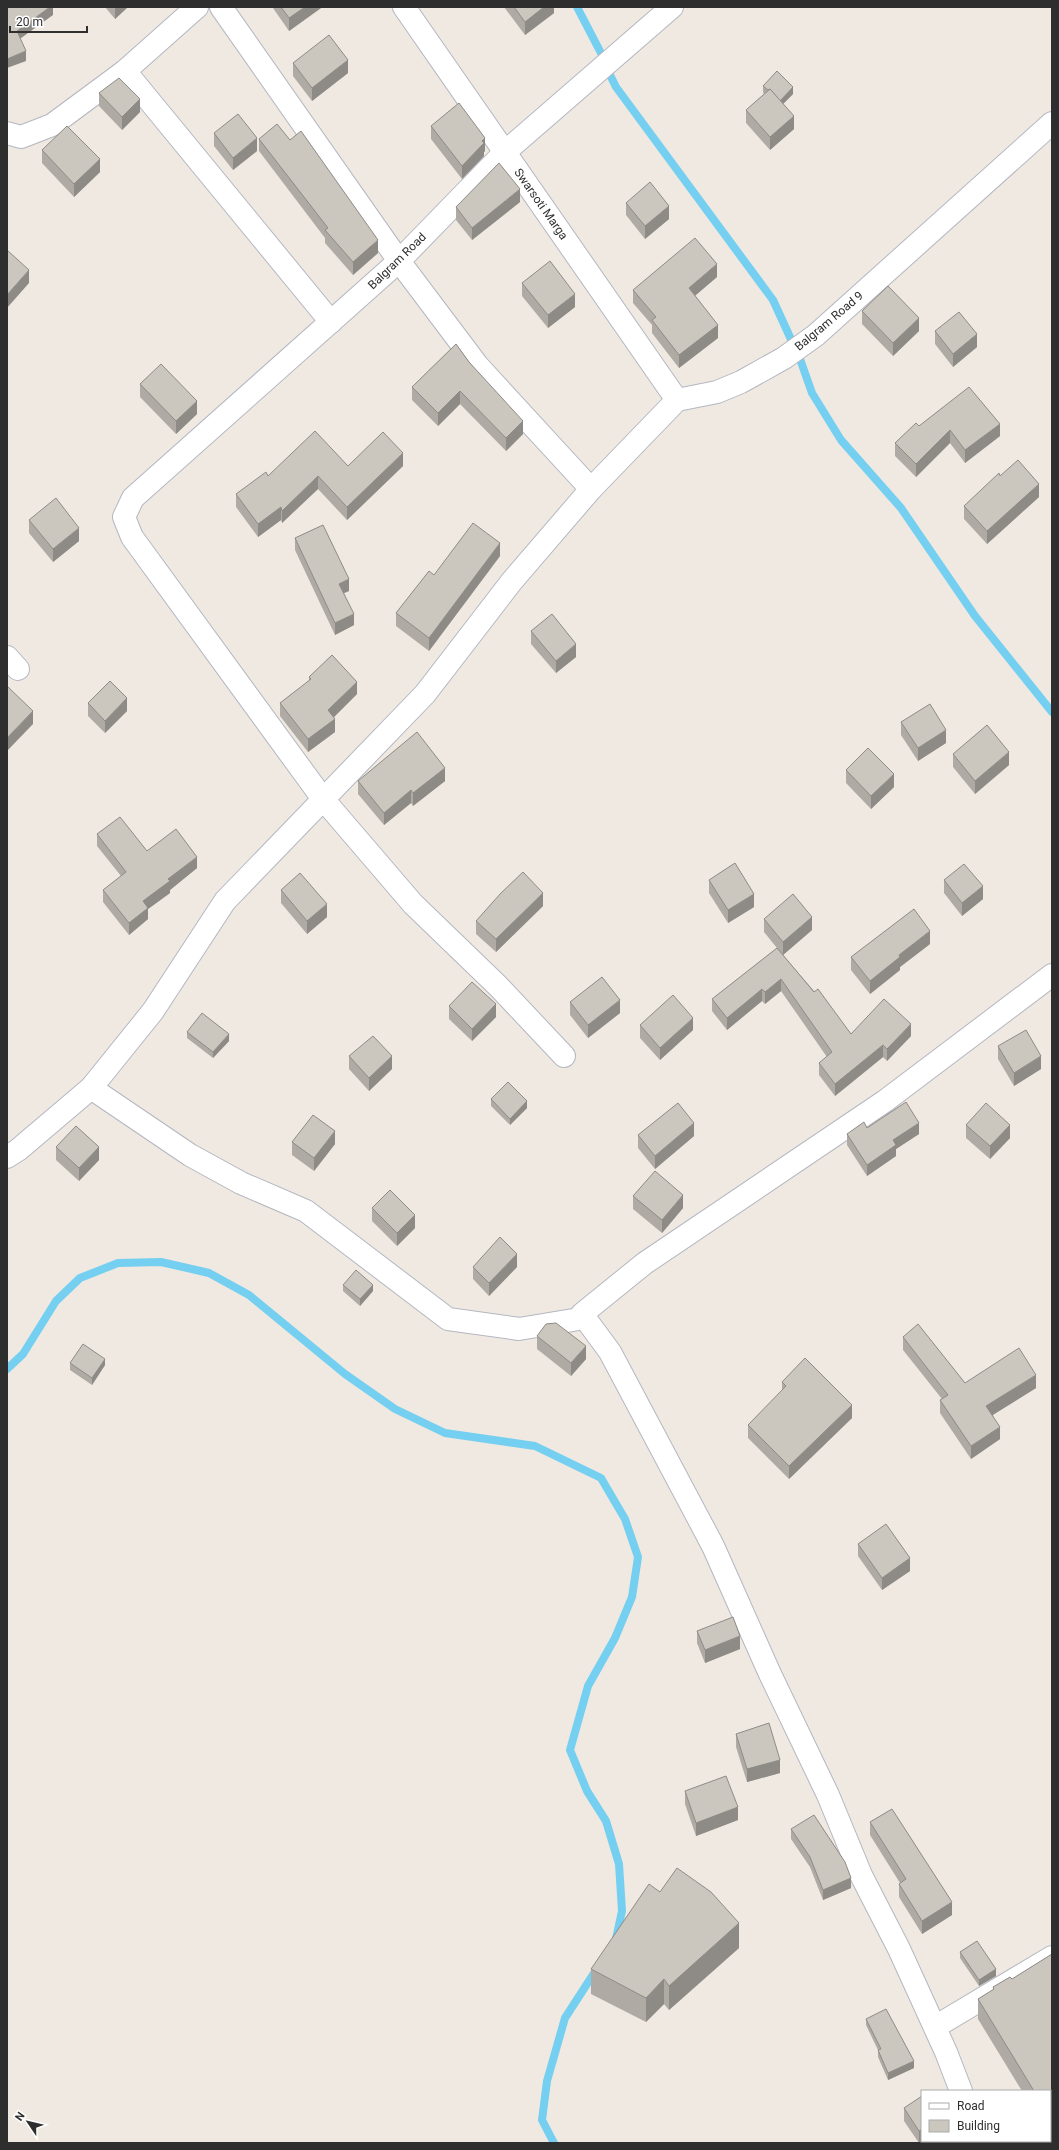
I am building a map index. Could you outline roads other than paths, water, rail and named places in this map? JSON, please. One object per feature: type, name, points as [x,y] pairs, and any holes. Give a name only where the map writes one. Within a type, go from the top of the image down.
[{"type":"street","points":[[7,133],[21,138],[52,125],[126,71],[197,7]]},
{"type":"street","points":[[221,7],[399,261],[478,366],[591,489]]},
{"type":"street","name":"Swarsoti Marga","points":[[404,7],[677,400]]},
{"type":"street","name":"Balgram Road","points":[[323,799],[132,537],[124,517],[133,498],[399,261],[505,152],[672,7]]},
{"type":"street","points":[[126,71],[330,322]]},
{"type":"street","name":"Balgram Road 9","points":[[677,400],[717,392],[741,382],[784,358],[816,334],[1052,123]]},
{"type":"street","points":[[7,1157],[18,1150],[91,1088],[153,1012],[225,901],[425,694],[512,581],[591,489],[677,400]]},
{"type":"street","points":[[323,799],[413,904],[498,986],[564,1056]]},
{"type":"street","points":[[961,2090],[935,2027],[899,1949],[861,1875],[828,1795],[770,1674],[713,1546],[610,1352],[582,1314],[645,1263],[885,1101],[1052,975]]},
{"type":"street","points":[[91,1088],[190,1155],[241,1183],[306,1211],[448,1319],[520,1329],[585,1318]]},
{"type":"street","points":[[935,2027],[1052,1957]]},
{"type":"waterway","points":[[577,7],[602,55]]},
{"type":"waterway","points":[[609,73],[616,87],[773,300],[800,359],[812,393],[841,440],[901,508],[975,616],[1052,712]]},
{"type":"waterway","points":[[7,1369],[23,1354],[56,1301],[80,1278],[118,1263],[161,1262],[209,1273],[249,1295],[345,1374],[395,1409],[445,1433],[535,1446],[601,1478],[625,1519],[638,1557],[632,1597],[615,1638],[588,1686],[570,1750],[587,1791],[606,1821],[619,1864],[622,1911],[616,1939]]},
{"type":"waterway","points":[[554,2143],[542,2120],[547,2081],[565,2018],[598,1967]]}]
